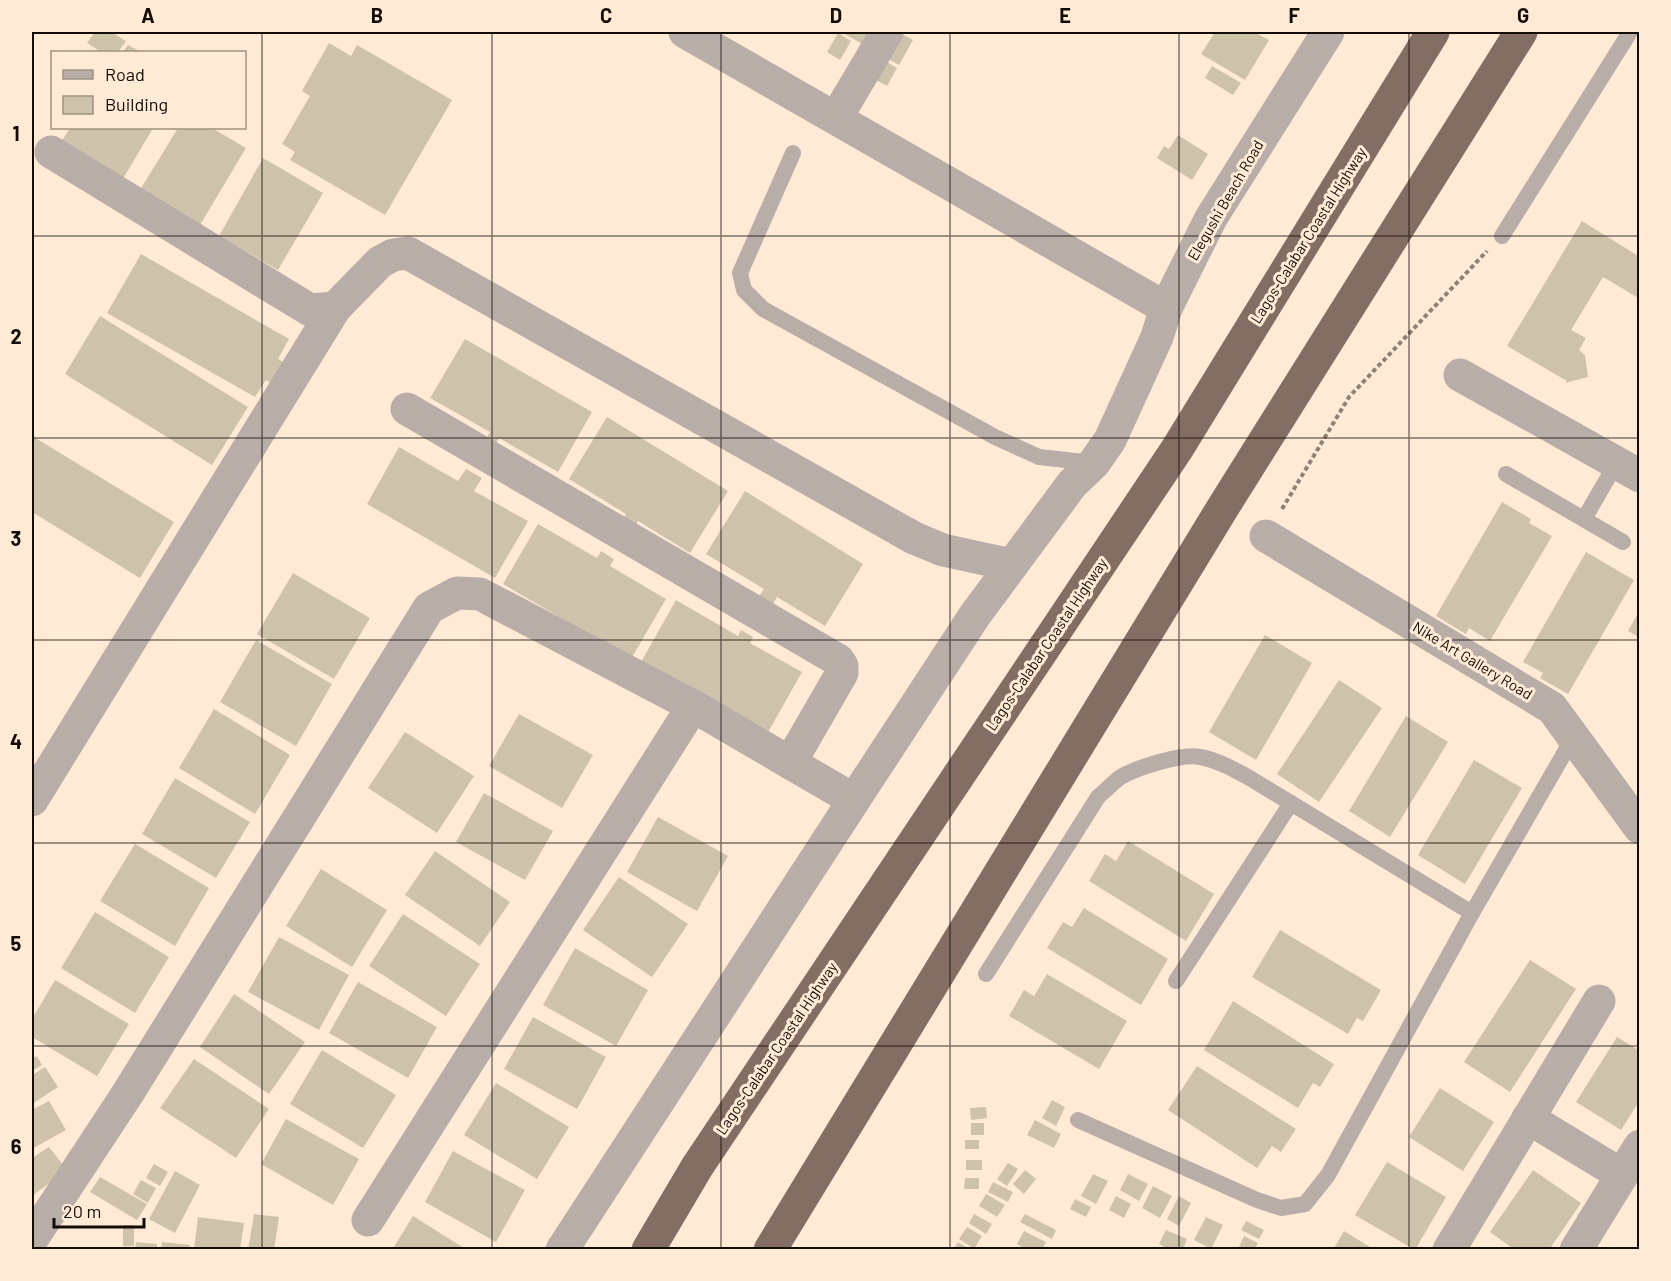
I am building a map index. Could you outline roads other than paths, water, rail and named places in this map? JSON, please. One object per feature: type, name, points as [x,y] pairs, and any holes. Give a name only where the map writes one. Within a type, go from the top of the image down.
[{"type":"highway","name":"Lagos-Calabar Coastal Highway","points":[[648,1250],[697,1167],[1177,449],[1433,32]]},
{"type":"highway","points":[[770,1250],[1232,494],[1521,32]]},
{"type":"street","points":[[685,32],[1166,308]]},
{"type":"street","points":[[836,118],[886,32]]},
{"type":"street","name":"Elegushi Beach Road","points":[[562,1250],[975,615],[1072,484],[1094,463],[1110,440],[1126,410],[1157,337],[1166,308],[1211,218],[1328,32]]},
{"type":"street","points":[[51,152],[310,310],[335,308]]},
{"type":"street","points":[[32,800],[335,308],[380,262],[393,255],[408,253],[914,538],[943,550],[1012,565]]},
{"type":"street","points":[[1460,375],[1628,469]]},
{"type":"street","points":[[407,409],[837,660],[842,666],[842,673],[790,763]]},
{"type":"street","name":"Nike Art Gallery Road","points":[[1266,536],[1546,704],[1557,713],[1640,828]]},
{"type":"street","points":[[32,1239],[128,1093],[429,609],[457,593],[480,594],[693,706],[854,800]]},
{"type":"street","points":[[368,1220],[693,706]]},
{"type":"street","points":[[1449,1250],[1599,1001]]},
{"type":"street","points":[[1528,1118],[1622,1175]]},
{"type":"street","points":[[1576,1250],[1640,1146]]},
{"type":"lane","points":[[1502,236],[1630,32]]},
{"type":"lane","points":[[793,153],[740,273],[744,290],[763,309],[995,437],[1039,457],[1094,463]]},
{"type":"lane","points":[[1584,519],[1628,469]]},
{"type":"lane","points":[[1506,474],[1623,542]]},
{"type":"lane","points":[[1078,1120],[1257,1200],[1281,1208],[1305,1204],[1328,1175],[1472,913],[1573,738]]},
{"type":"lane","points":[[986,974],[1098,797],[1120,778],[1149,766],[1182,757],[1198,756],[1248,777],[1472,913]]},
{"type":"lane","points":[[1176,981],[1291,803]]}]
